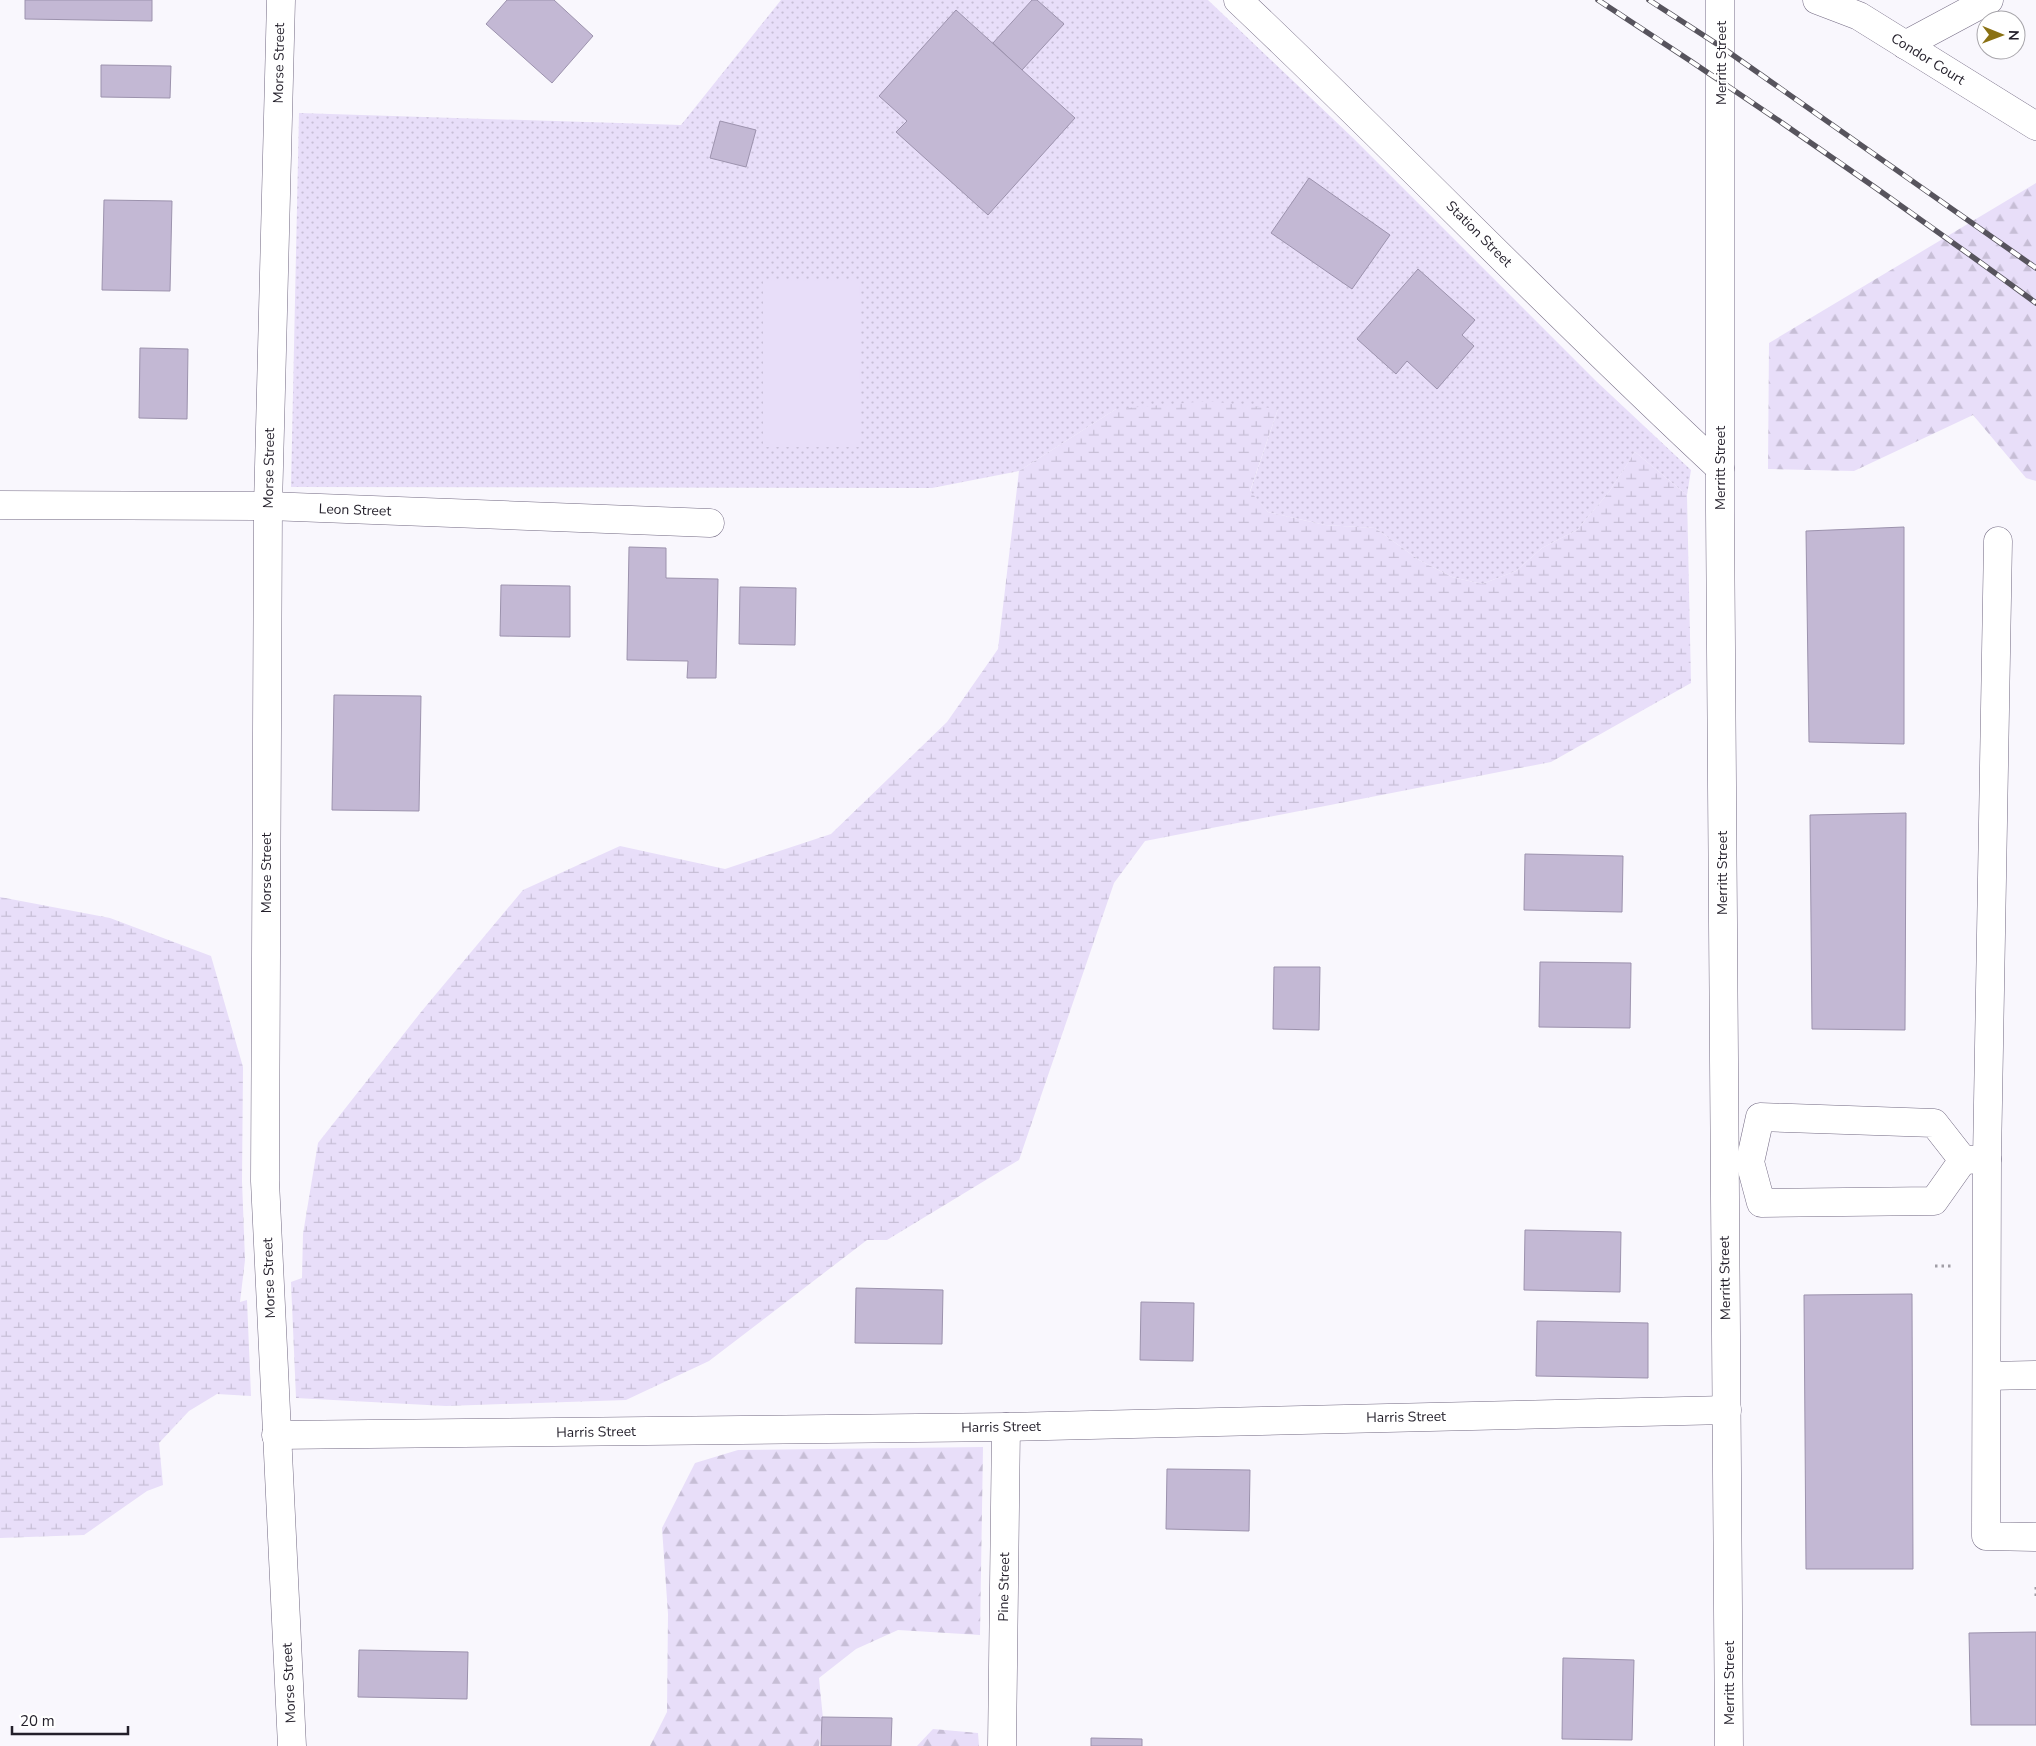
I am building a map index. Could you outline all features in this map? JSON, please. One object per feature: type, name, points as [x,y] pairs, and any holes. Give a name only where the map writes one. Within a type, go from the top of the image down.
[{"type":"street","name":"Morse Street","points":[[281,0],[268,506],[265,1181],[292,1746]]},
{"type":"street","name":"Station Street","points":[[1238,0],[1370,125],[1612,368],[1720,468]]},
{"type":"street","name":"Merritt Street","points":[[1720,0],[1720,468],[1737,1162],[1727,1410],[1729,1746]]},
{"type":"street","name":"Condor Court","points":[[1817,0],[1858,16],[2036,126]]},
{"type":"street","points":[[1905,45],[1989,0]]},
{"type":"street","name":"Leon Street","points":[[0,505],[268,506],[710,523]]},
{"type":"street","points":[[1998,541],[1975,1159],[1987,1376],[1986,1536],[2036,1537]]},
{"type":"street","points":[[1760,1118],[1934,1123],[1975,1159],[1934,1200],[1761,1203],[1737,1162],[1760,1118]]},
{"type":"street","points":[[1987,1376],[2036,1376]]},
{"type":"street","name":"Harris Street","points":[[276,1435],[1006,1427],[1727,1410]]},
{"type":"street","name":"Pine Street","points":[[1002,1746],[1006,1427]]},
{"type":"path","points":[[2036,1586],[2036,1596]]},
{"type":"green space","points":[[781,0],[1208,0],[1353,138],[1596,381],[1691,470],[1687,495],[1635,452],[1609,492],[1577,530],[1542,548],[1516,571],[1482,584],[1452,577],[1419,560],[1375,528],[1325,525],[1268,512],[1250,492],[1278,409],[1116,409],[1019,471],[932,488],[291,487],[299,113],[681,125]]},
{"type":"green space","points":[[2036,183],[2036,481],[2026,478],[1973,415],[1854,471],[1768,469],[1769,343]]},
{"type":"green space","points":[[763,280],[860,281],[859,447],[763,447]]},
{"type":"green space","points":[[1208,401],[1278,409],[1250,491],[1268,512],[1325,525],[1375,528],[1419,560],[1452,577],[1482,584],[1516,571],[1542,548],[1577,530],[1609,492],[1635,452],[1687,495],[1691,683],[1551,762],[1145,841],[1114,883],[1019,1160],[887,1240],[867,1240],[709,1361],[626,1400],[446,1406],[296,1398],[291,1282],[302,1278],[303,1234],[318,1143],[421,1012],[523,890],[620,846],[725,869],[831,834],[947,722],[998,649],[1019,471],[1116,409]]},
{"type":"green space","points":[[0,897],[110,918],[211,956],[243,1067],[242,1181],[245,1260],[240,1302],[247,1300],[251,1396],[217,1394],[189,1411],[159,1443],[163,1485],[147,1491],[84,1535],[0,1538]]},
{"type":"green space","points":[[983,1447],[980,1635],[898,1630],[856,1649],[819,1678],[823,1719],[819,1746],[650,1746],[667,1712],[668,1614],[662,1528],[695,1463],[738,1450]]},
{"type":"green space","points":[[933,1729],[978,1733],[979,1746],[917,1746]]},
{"type":"building","points":[[25,0],[152,0],[152,21],[25,19]]},
{"type":"building","points":[[507,0],[554,0],[593,36],[552,83],[486,24]]},
{"type":"building","points":[[1032,0],[1037,0],[1064,24],[1022,70],[993,43]]},
{"type":"building","points":[[956,10],[1075,118],[988,215],[896,132],[907,121],[879,96]]},
{"type":"building","points":[[101,65],[171,66],[170,98],[101,97]]},
{"type":"building","points":[[720,121],[756,130],[746,167],[710,158]]},
{"type":"building","points":[[1309,178],[1390,235],[1352,289],[1271,233]]},
{"type":"building","points":[[104,200],[172,201],[170,291],[102,290]]},
{"type":"building","points":[[1418,269],[1475,320],[1462,335],[1474,346],[1437,389],[1407,361],[1396,374],[1357,339]]},
{"type":"building","points":[[140,348],[188,349],[187,419],[139,418]]},
{"type":"building","points":[[1904,527],[1904,744],[1809,742],[1806,531]]},
{"type":"building","points":[[629,547],[666,548],[666,578],[718,579],[716,678],[687,678],[688,661],[627,660]]},
{"type":"building","points":[[501,585],[570,586],[570,637],[500,636]]},
{"type":"building","points":[[740,587],[796,588],[795,645],[739,644]]},
{"type":"building","points":[[334,695],[421,696],[419,811],[332,810]]},
{"type":"building","points":[[1906,813],[1905,1030],[1812,1029],[1810,815]]},
{"type":"building","points":[[1525,854],[1623,856],[1622,912],[1524,910]]},
{"type":"building","points":[[1540,962],[1631,963],[1630,1028],[1539,1027]]},
{"type":"building","points":[[1274,967],[1320,967],[1319,1030],[1273,1029]]},
{"type":"building","points":[[1525,1230],[1621,1232],[1620,1292],[1524,1290]]},
{"type":"building","points":[[856,1288],[943,1290],[942,1344],[855,1343]]},
{"type":"building","points":[[1912,1294],[1913,1569],[1806,1569],[1804,1295]]},
{"type":"building","points":[[1141,1302],[1194,1303],[1193,1361],[1140,1360]]},
{"type":"building","points":[[1537,1321],[1648,1323],[1648,1378],[1536,1376]]},
{"type":"building","points":[[1167,1469],[1250,1470],[1249,1531],[1166,1529]]},
{"type":"building","points":[[2036,1632],[2036,1725],[1971,1725],[1969,1633]]},
{"type":"building","points":[[359,1650],[468,1652],[467,1699],[358,1697]]},
{"type":"building","points":[[1563,1658],[1634,1660],[1632,1740],[1562,1739]]},
{"type":"building","points":[[822,1717],[892,1718],[891,1746],[821,1746]]},
{"type":"building","points":[[1091,1738],[1142,1739],[1142,1746],[1091,1746]]},
{"type":"railway","points":[[1598,0],[1819,148],[2036,303]]},
{"type":"railway","points":[[1649,0],[1720,46],[2036,268]]}]
